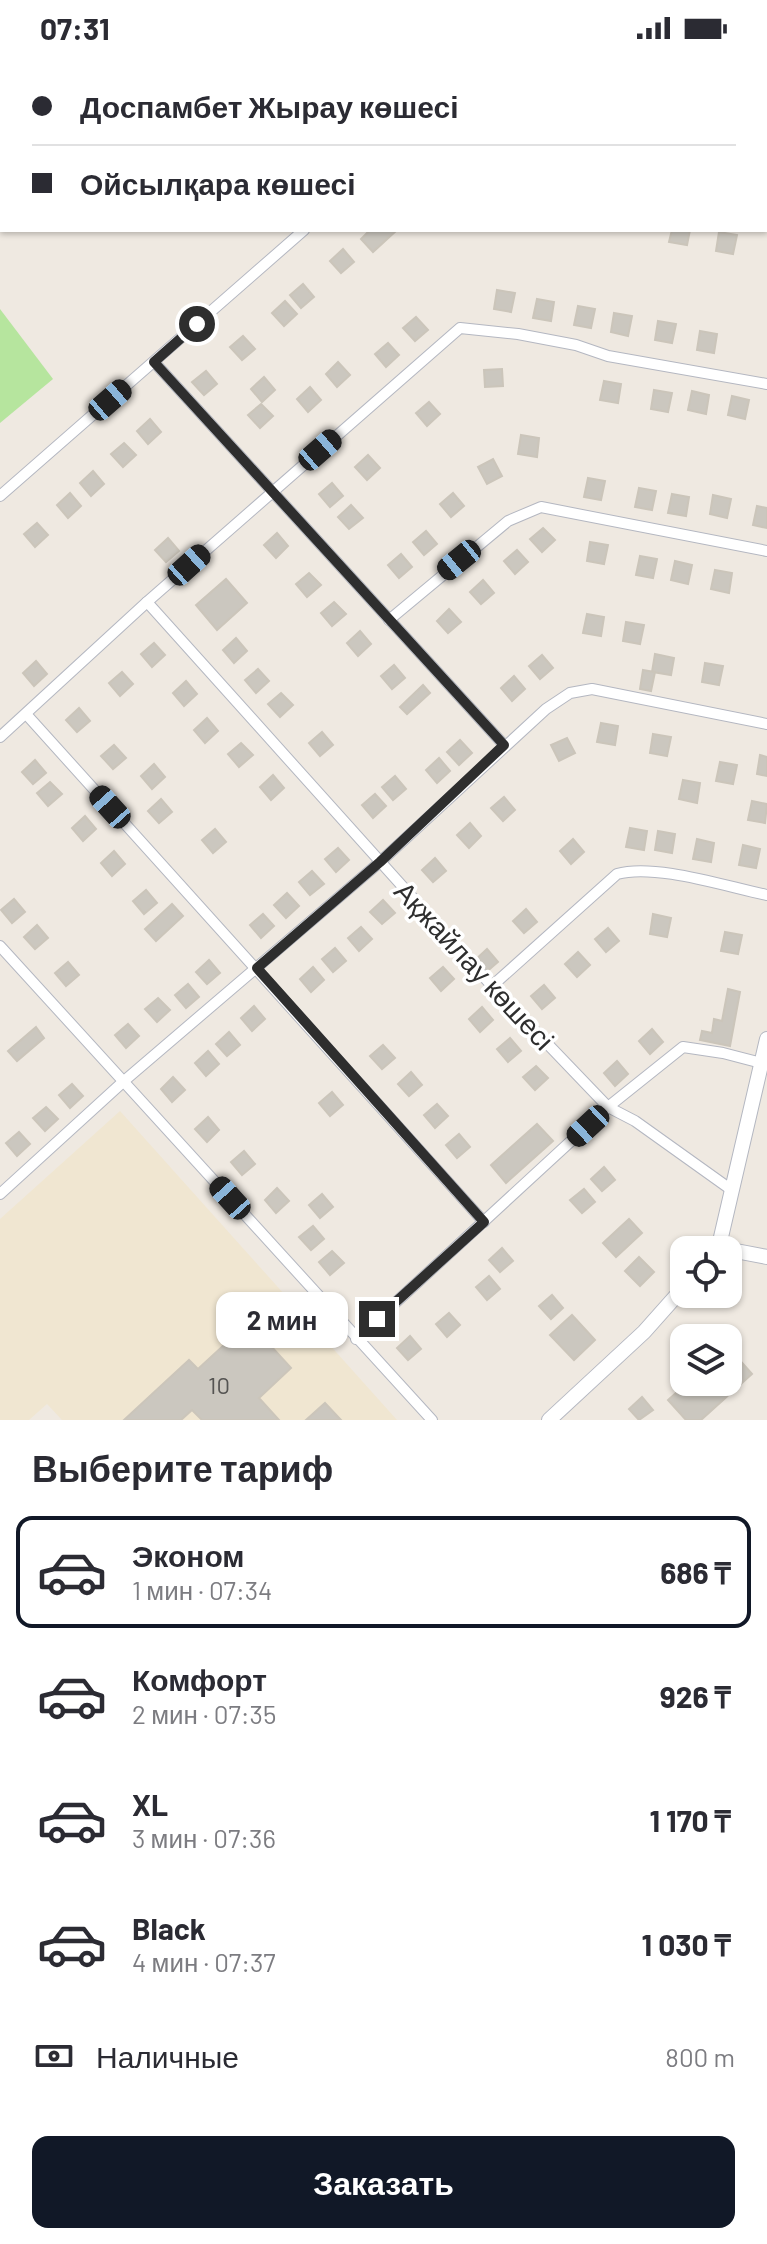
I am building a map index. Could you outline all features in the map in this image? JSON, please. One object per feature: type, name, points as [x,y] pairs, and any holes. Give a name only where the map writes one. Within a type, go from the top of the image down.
[{"type":"street","points":[[0,496],[302,232]]},
{"type":"street","points":[[0,737],[147,602],[460,328],[518,334],[576,345],[608,356],[767,384]]},
{"type":"street","points":[[154,362],[504,745]]},
{"type":"street","points":[[389,620],[508,521],[541,507],[767,551]]},
{"type":"street","name":"Ақжайлау көшесі","points":[[147,602],[492,986],[608,1107],[635,1121],[733,1191]]},
{"type":"street","points":[[0,1194],[124,1081],[380,862],[504,745],[570,693],[592,689],[767,724]]},
{"type":"street","points":[[26,714],[484,1222]]},
{"type":"street","points":[[492,986],[617,874],[632,870],[661,873],[767,895]]},
{"type":"street","points":[[0,946],[432,1420]]},
{"type":"street","points":[[722,1236],[764,1064],[767,1039]]},
{"type":"street","points":[[356,1339],[608,1107],[683,1047],[764,1064]]},
{"type":"street","points":[[742,1253],[767,1257]]},
{"type":"street","points":[[549,1420],[644,1332],[670,1303]]},
{"type":"shaded area","points":[[120,1111],[397,1420],[62,1420],[47,1404],[29,1420],[0,1420],[0,1219]]},
{"type":"green space","points":[[0,309],[53,379],[0,423]]},
{"type":"building","points":[[368,232],[395,232],[373,252],[361,239]]},
{"type":"building","points":[[672,232],[690,232],[687,245],[669,242]]},
{"type":"building","points":[[719,232],[737,235],[733,254],[716,251]]},
{"type":"building","points":[[343,249],[354,262],[341,273],[330,261]]},
{"type":"building","points":[[303,284],[314,297],[301,308],[290,295]]},
{"type":"building","points":[[497,290],[515,293],[511,312],[494,309]]},
{"type":"building","points":[[537,299],[554,302],[551,321],[533,318]]},
{"type":"building","points":[[285,301],[297,314],[284,326],[272,313]]},
{"type":"building","points":[[578,306],[595,309],[591,328],[574,325]]},
{"type":"building","points":[[614,313],[632,316],[628,336],[611,332]]},
{"type":"building","points":[[416,317],[428,330],[415,341],[403,328]]},
{"type":"building","points":[[658,321],[676,324],[672,343],[655,340]]},
{"type":"building","points":[[700,331],[717,334],[714,353],[697,350]]},
{"type":"building","points":[[243,336],[255,349],[242,360],[230,347]]},
{"type":"building","points":[[388,343],[399,355],[386,367],[375,354]]},
{"type":"building","points":[[338,362],[350,375],[337,387],[326,374]]},
{"type":"building","points":[[502,369],[503,386],[485,387],[484,370]]},
{"type":"building","points":[[206,371],[217,384],[204,395],[192,382]]},
{"type":"building","points":[[264,377],[275,390],[262,402],[251,389]]},
{"type":"building","points":[[604,381],[621,384],[618,403],[600,400]]},
{"type":"building","points":[[310,387],[321,400],[308,412],[297,399]]},
{"type":"building","points":[[654,390],[672,393],[668,412],[651,409]]},
{"type":"building","points":[[692,391],[709,395],[706,414],[688,410]]},
{"type":"building","points":[[732,396],[749,400],[745,419],[728,415]]},
{"type":"building","points":[[429,402],[440,414],[427,426],[416,413]]},
{"type":"building","points":[[261,404],[273,416],[260,428],[248,415]]},
{"type":"building","points":[[150,419],[161,432],[148,444],[137,431]]},
{"type":"building","points":[[521,435],[539,438],[537,457],[518,454]]},
{"type":"building","points":[[124,443],[136,455],[123,467],[111,454]]},
{"type":"building","points":[[368,455],[380,468],[367,480],[355,467]]},
{"type":"building","points":[[493,459],[502,476],[487,484],[478,467]]},
{"type":"building","points":[[93,471],[104,484],[91,496],[80,483]]},
{"type":"building","points":[[588,478],[605,481],[601,500],[584,497]]},
{"type":"building","points":[[332,483],[343,496],[330,507],[319,494]]},
{"type":"building","points":[[639,488],[656,491],[652,510],[635,507]]},
{"type":"building","points":[[70,493],[81,506],[68,518],[57,505]]},
{"type":"building","points":[[453,493],[464,506],[451,517],[440,504]]},
{"type":"building","points":[[672,494],[689,497],[686,516],[668,513]]},
{"type":"building","points":[[713,495],[731,499],[727,518],[710,514]]},
{"type":"building","points":[[351,505],[363,518],[349,529],[338,517]]},
{"type":"building","points":[[757,506],[767,508],[767,528],[753,525]]},
{"type":"building","points":[[37,523],[48,535],[35,547],[24,534]]},
{"type":"building","points":[[543,528],[555,540],[542,552],[530,539]]},
{"type":"building","points":[[426,531],[437,544],[424,555],[413,542]]},
{"type":"building","points":[[277,533],[288,546],[276,558],[264,545]]},
{"type":"building","points":[[168,538],[179,551],[166,562],[155,550]]},
{"type":"building","points":[[590,542],[608,545],[604,564],[587,561]]},
{"type":"building","points":[[517,550],[528,562],[515,574],[504,561]]},
{"type":"building","points":[[401,554],[412,567],[399,578],[388,565]]},
{"type":"building","points":[[640,556],[657,559],[653,578],[636,575]]},
{"type":"building","points":[[675,561],[692,565],[688,584],[671,580]]},
{"type":"building","points":[[715,570],[732,573],[729,593],[711,589]]},
{"type":"building","points":[[309,573],[321,585],[307,597],[296,584]]},
{"type":"building","points":[[226,579],[247,603],[217,630],[196,605]]},
{"type":"building","points":[[483,580],[494,593],[481,604],[470,592]]},
{"type":"building","points":[[334,602],[346,614],[332,626],[321,613]]},
{"type":"building","points":[[449,609],[461,622],[448,633],[437,621]]},
{"type":"building","points":[[587,614],[604,617],[601,636],[583,633]]},
{"type":"building","points":[[626,622],[644,625],[640,644],[623,641]]},
{"type":"building","points":[[360,631],[371,644],[358,656],[347,643]]},
{"type":"building","points":[[236,638],[247,651],[234,663],[223,650]]},
{"type":"building","points":[[154,643],[165,655],[152,667],[141,654]]},
{"type":"building","points":[[655,654],[674,658],[671,675],[652,672]]},
{"type":"building","points":[[542,655],[553,668],[540,679],[529,666]]},
{"type":"building","points":[[36,661],[47,674],[34,686],[23,673]]},
{"type":"building","points":[[705,663],[723,666],[719,685],[702,682]]},
{"type":"building","points":[[394,665],[405,678],[392,689],[381,676]]},
{"type":"building","points":[[258,669],[269,681],[256,693],[245,680]]},
{"type":"building","points":[[643,670],[655,672],[651,691],[640,689]]},
{"type":"building","points":[[122,672],[133,684],[120,696],[109,683]]},
{"type":"building","points":[[514,676],[525,689],[512,701],[501,688]]},
{"type":"building","points":[[186,681],[197,694],[184,706],[173,693]]},
{"type":"building","points":[[423,685],[430,693],[407,714],[400,707]]},
{"type":"building","points":[[281,693],[293,705],[280,717],[268,704]]},
{"type":"building","points":[[79,708],[90,721],[77,732],[66,720]]},
{"type":"building","points":[[207,718],[218,731],[205,743],[194,730]]},
{"type":"building","points":[[601,723],[618,726],[615,745],[597,742]]},
{"type":"building","points":[[322,732],[333,745],[320,756],[309,743]]},
{"type":"building","points":[[653,734],[671,737],[667,756],[650,753]]},
{"type":"building","points":[[567,738],[575,753],[559,761],[551,745]]},
{"type":"building","points":[[460,740],[472,753],[459,765],[447,752]]},
{"type":"building","points":[[241,743],[253,755],[239,767],[228,754]]},
{"type":"building","points":[[114,745],[126,758],[113,769],[101,756]]},
{"type":"building","points":[[760,755],[767,757],[767,776],[757,774]]},
{"type":"building","points":[[439,758],[450,771],[437,783],[426,770]]},
{"type":"building","points":[[35,760],[46,773],[33,784],[22,772]]},
{"type":"building","points":[[720,762],[737,765],[733,784],[716,781]]},
{"type":"building","points":[[154,764],[165,777],[152,789],[141,776]]},
{"type":"building","points":[[273,775],[284,788],[271,800],[260,787]]},
{"type":"building","points":[[395,776],[406,789],[393,800],[382,787]]},
{"type":"building","points":[[683,780],[700,783],[697,803],[679,799]]},
{"type":"building","points":[[50,782],[62,794],[48,806],[37,793]]},
{"type":"building","points":[[375,794],[386,806],[373,818],[362,805]]},
{"type":"building","points":[[504,797],[515,810],[503,821],[491,808]]},
{"type":"building","points":[[161,799],[172,812],[159,823],[148,811]]},
{"type":"building","points":[[752,801],[767,804],[765,823],[748,820]]},
{"type":"building","points":[[85,816],[96,829],[83,841],[72,828]]},
{"type":"building","points":[[470,823],[481,836],[469,848],[457,835]]},
{"type":"building","points":[[630,828],[647,831],[644,850],[626,847]]},
{"type":"building","points":[[215,829],[226,842],[213,853],[202,840]]},
{"type":"building","points":[[658,831],[675,834],[672,853],[655,850]]},
{"type":"building","points":[[573,839],[584,852],[571,864],[560,851]]},
{"type":"building","points":[[697,839],[714,843],[711,862],[693,859]]},
{"type":"building","points":[[743,845],[760,849],[756,868],[739,865]]},
{"type":"building","points":[[338,848],[349,860],[336,872],[325,859]]},
{"type":"building","points":[[114,851],[125,864],[112,876],[101,863]]},
{"type":"building","points":[[435,858],[446,871],[433,882],[422,870]]},
{"type":"building","points":[[312,871],[324,884],[310,895],[299,882]]},
{"type":"building","points":[[146,890],[157,903],[144,914],[133,901]]},
{"type":"building","points":[[287,893],[299,906],[286,918],[274,905]]},
{"type":"building","points":[[14,899],[25,912],[12,923],[1,910]]},
{"type":"building","points":[[383,900],[395,913],[382,924],[370,912]]},
{"type":"building","points":[[172,904],[183,916],[156,941],[145,929]]},
{"type":"building","points":[[526,909],[537,922],[524,933],[513,921]]},
{"type":"building","points":[[263,914],[274,926],[261,938],[250,925]]},
{"type":"building","points":[[653,914],[671,918],[667,937],[650,934]]},
{"type":"building","points":[[37,925],[48,938],[35,949],[24,937]]},
{"type":"building","points":[[361,927],[372,939],[359,951],[348,938]]},
{"type":"building","points":[[608,928],[619,941],[606,952],[595,939]]},
{"type":"building","points":[[725,932],[742,935],[738,954],[721,951]]},
{"type":"building","points":[[335,948],[346,961],[333,972],[322,959]]},
{"type":"building","points":[[487,949],[498,962],[485,973],[474,961]]},
{"type":"building","points":[[578,952],[590,965],[577,977],[565,964]]},
{"type":"building","points":[[209,960],[220,973],[207,984],[196,972]]},
{"type":"building","points":[[68,962],[79,975],[66,986],[55,973]]},
{"type":"building","points":[[313,967],[324,980],[311,992],[300,979]]},
{"type":"building","points":[[443,967],[454,979],[441,991],[430,978]]},
{"type":"building","points":[[188,984],[199,997],[186,1008],[175,995]]},
{"type":"building","points":[[544,985],[555,998],[542,1009],[531,996]]},
{"type":"building","points":[[728,989],[740,992],[730,1046],[700,1040],[702,1031],[712,1033],[714,1019],[722,1021]]},
{"type":"building","points":[[158,998],[170,1010],[157,1022],[145,1009]]},
{"type":"building","points":[[254,1006],[265,1019],[252,1031],[241,1018]]},
{"type":"building","points":[[482,1007],[493,1020],[480,1032],[469,1019]]},
{"type":"building","points":[[128,1024],[139,1036],[126,1048],[115,1035]]},
{"type":"building","points":[[36,1027],[44,1038],[17,1061],[8,1051]]},
{"type":"building","points":[[652,1029],[663,1042],[650,1054],[639,1041]]},
{"type":"building","points":[[229,1032],[240,1045],[227,1056],[216,1044]]},
{"type":"building","points":[[510,1038],[521,1051],[508,1062],[497,1049]]},
{"type":"building","points":[[383,1045],[395,1058],[382,1069],[370,1056]]},
{"type":"building","points":[[208,1051],[219,1064],[206,1076],[195,1063]]},
{"type":"building","points":[[617,1061],[628,1074],[615,1086],[604,1073]]},
{"type":"building","points":[[536,1066],[548,1078],[535,1090],[523,1077]]},
{"type":"building","points":[[411,1072],[422,1085],[409,1096],[398,1084]]},
{"type":"building","points":[[173,1077],[185,1090],[172,1102],[161,1089]]},
{"type":"building","points":[[72,1084],[83,1096],[70,1108],[59,1095]]},
{"type":"building","points":[[332,1092],[343,1105],[330,1116],[319,1103]]},
{"type":"building","points":[[437,1104],[448,1116],[435,1128],[424,1115]]},
{"type":"building","points":[[46,1107],[58,1119],[45,1131],[33,1118]]},
{"type":"building","points":[[208,1117],[219,1130],[207,1142],[195,1129]]},
{"type":"building","points":[[537,1124],[553,1141],[506,1183],[491,1165]]},
{"type":"building","points":[[19,1132],[30,1144],[17,1156],[6,1143]]},
{"type":"building","points":[[459,1134],[470,1147],[457,1158],[446,1145]]},
{"type":"building","points":[[244,1151],[255,1164],[242,1175],[231,1162]]},
{"type":"building","points":[[604,1167],[615,1180],[602,1191],[591,1179]]},
{"type":"building","points":[[277,1188],[289,1201],[276,1213],[265,1200]]},
{"type":"building","points":[[584,1189],[595,1202],[582,1213],[570,1200]]},
{"type":"building","points":[[322,1194],[333,1207],[320,1218],[309,1205]]},
{"type":"building","points":[[629,1219],[642,1233],[616,1257],[603,1243]]},
{"type":"building","points":[[313,1226],[324,1239],[311,1250],[299,1237]]},
{"type":"building","points":[[502,1248],[513,1261],[500,1272],[489,1260]]},
{"type":"building","points":[[332,1251],[344,1263],[330,1275],[319,1262]]},
{"type":"building","points":[[639,1257],[654,1272],[640,1286],[625,1271]]},
{"type":"building","points":[[489,1276],[500,1289],[487,1300],[476,1287]]},
{"type":"building","points":[[552,1295],[563,1308],[551,1319],[539,1306]]},
{"type":"building","points":[[449,1313],[460,1325],[447,1337],[436,1324]]},
{"type":"building","points":[[572,1315],[595,1340],[574,1360],[550,1335]]},
{"type":"building","points":[[249,1322],[291,1368],[259,1398],[279,1420],[202,1420],[192,1410],[181,1420],[124,1420],[189,1360],[198,1369]]},
{"type":"building","points":[[410,1336],[421,1349],[408,1360],[397,1348]]},
{"type":"building","points":[[742,1363],[752,1374],[742,1383]]},
{"type":"building","points":[[672,1396],[728,1396],[701,1420],[686,1420],[668,1400]]},
{"type":"building","points":[[642,1397],[653,1410],[639,1420],[629,1409]]},
{"type":"building","points":[[325,1403],[341,1420],[306,1420]]},
{"type":"route","points":[[197,324],[154,362],[504,745],[380,862],[257,968],[484,1222],[377,1319]]}]
